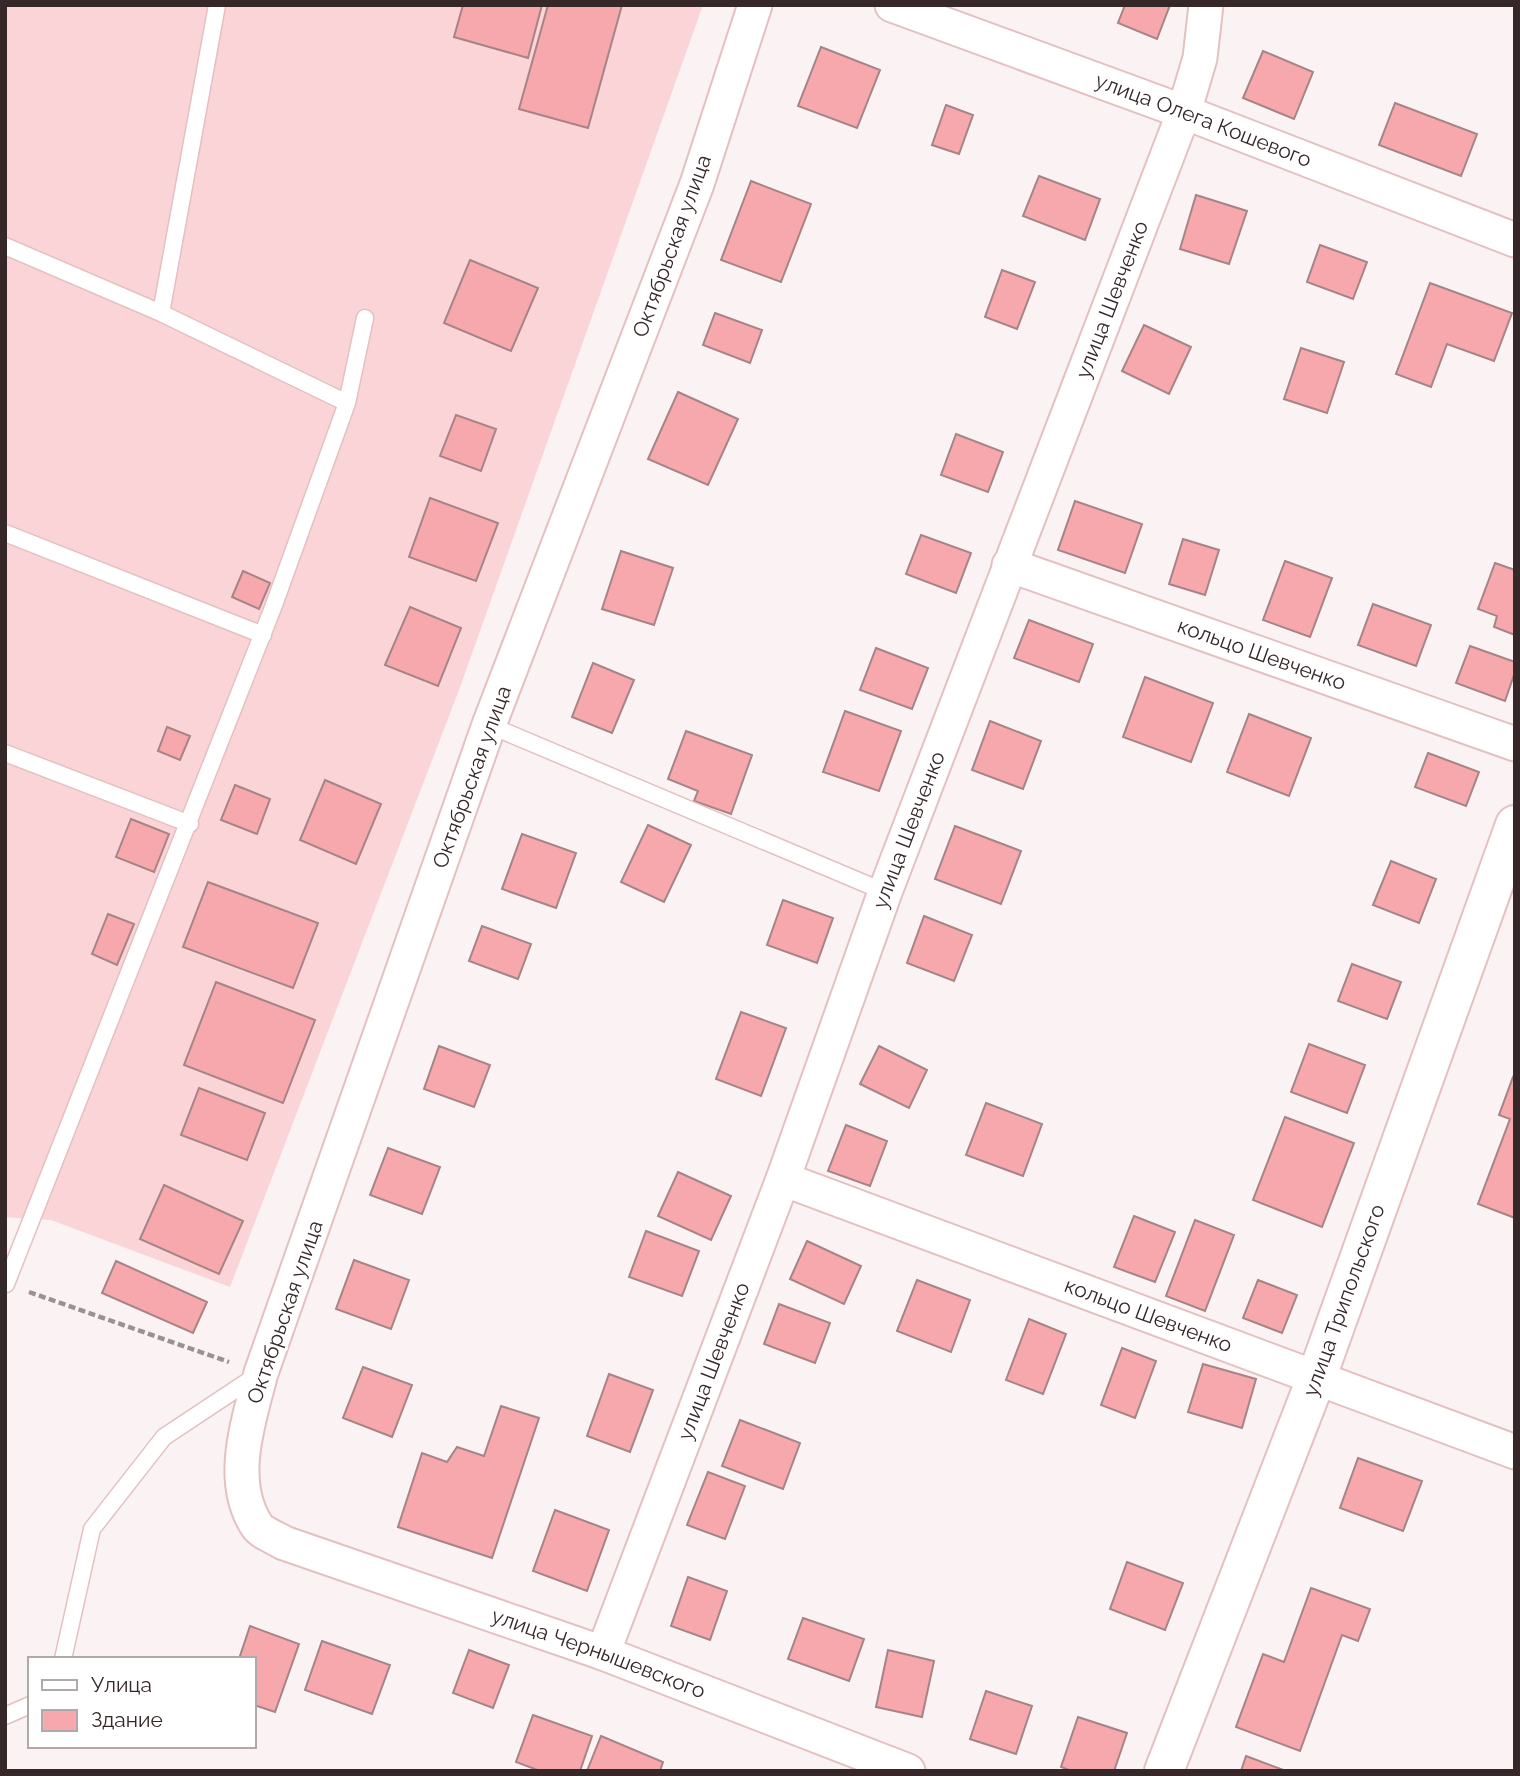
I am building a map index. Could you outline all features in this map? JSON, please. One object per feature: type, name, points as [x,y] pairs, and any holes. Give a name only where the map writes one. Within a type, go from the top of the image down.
[{"type":"street","name":"Октябрьская улица","points":[[284,1543],[258,1528],[250,1510],[242,1473],[243,1443],[261,1373],[489,724],[697,184],[755,5]]},
{"type":"street","name":"улица Олега Кошевого","points":[[892,5],[1184,112],[1515,240]]},
{"type":"street","name":"улица Шевченко","points":[[603,1653],[783,1179],[885,892],[1184,112],[1200,58],[1206,5]]},
{"type":"street","name":"кольцо Шевченко","points":[[1009,565],[1515,744]]},
{"type":"street","name":"улица Трипольского","points":[[1164,1771],[1316,1379],[1515,825]]},
{"type":"street","name":"кольцо Шевченко","points":[[783,1179],[1515,1452]]},
{"type":"street","name":"улица Чернышевского","points":[[284,1543],[603,1653],[908,1771]]},
{"type":"lane","points":[[161,313],[217,5]]},
{"type":"lane","points":[[5,246],[161,313],[347,403]]},
{"type":"lane","points":[[6,1284],[263,635],[347,403],[365,318]]},
{"type":"lane","points":[[5,533],[263,635]]},
{"type":"lane","points":[[489,724],[885,892]]},
{"type":"lane","points":[[5,753],[190,824]]},
{"type":"lane","points":[[63,1657],[92,1529],[164,1437],[261,1373]]},
{"type":"lane","points":[[5,1716],[28,1706]]},
{"type":"path","points":[[6,1284],[261,1373]]},
{"type":"shaded area","points":[[5,5],[703,5],[459,690],[230,1287],[51,1220],[5,1217]]},
{"type":"building","points":[[463,5],[542,5],[528,58],[454,37]]},
{"type":"building","points":[[548,5],[622,5],[588,128],[519,109]]},
{"type":"building","points":[[1125,5],[1170,5],[1157,39],[1118,23]]},
{"type":"building","points":[[821,47],[880,70],[857,128],[798,106]]},
{"type":"building","points":[[1263,51],[1313,72],[1294,119],[1243,98]]},
{"type":"building","points":[[1395,103],[1477,134],[1461,176],[1379,145]]},
{"type":"building","points":[[946,105],[973,115],[959,154],[932,145]]},
{"type":"building","points":[[1039,176],[1100,199],[1085,240],[1023,216]]},
{"type":"building","points":[[751,181],[811,204],[781,282],[721,260]]},
{"type":"building","points":[[1196,195],[1247,211],[1229,264],[1180,249]]},
{"type":"building","points":[[1320,245],[1367,262],[1353,299],[1307,282]]},
{"type":"building","points":[[470,260],[538,288],[511,351],[444,323]]},
{"type":"building","points":[[1002,270],[1035,282],[1017,329],[985,317]]},
{"type":"building","points":[[1430,283],[1512,313],[1494,361],[1447,344],[1431,387],[1396,374]]},
{"type":"building","points":[[715,313],[762,330],[750,363],[703,345]]},
{"type":"building","points":[[1144,325],[1191,347],[1169,394],[1122,371]]},
{"type":"building","points":[[1301,348],[1344,362],[1327,413],[1284,399]]},
{"type":"building","points":[[678,392],[738,419],[708,485],[648,459]]},
{"type":"building","points":[[456,415],[496,429],[481,471],[440,456]]},
{"type":"building","points":[[956,434],[1003,452],[988,492],[941,475]]},
{"type":"building","points":[[430,498],[498,523],[476,581],[409,557]]},
{"type":"building","points":[[1075,501],[1142,524],[1125,573],[1058,550]]},
{"type":"building","points":[[921,535],[971,553],[956,593],[906,574]]},
{"type":"building","points":[[1183,539],[1219,550],[1205,595],[1169,584]]},
{"type":"building","points":[[621,551],[673,568],[654,625],[602,609]]},
{"type":"building","points":[[1285,561],[1332,578],[1310,637],[1263,620]]},
{"type":"building","points":[[1495,563],[1515,570],[1515,635],[1494,627],[1497,616],[1478,609]]},
{"type":"building","points":[[243,571],[270,583],[259,609],[232,597]]},
{"type":"building","points":[[1373,604],[1431,625],[1416,666],[1358,645]]},
{"type":"building","points":[[410,607],[461,628],[438,686],[385,665]]},
{"type":"building","points":[[1029,620],[1093,644],[1079,682],[1014,658]]},
{"type":"building","points":[[1470,646],[1515,662],[1515,672],[1505,701],[1456,683]]},
{"type":"building","points":[[876,648],[928,668],[912,709],[860,690]]},
{"type":"building","points":[[593,663],[634,680],[612,733],[572,717]]},
{"type":"building","points":[[1145,677],[1213,703],[1191,762],[1123,737]]},
{"type":"building","points":[[845,711],[901,731],[879,791],[823,772]]},
{"type":"building","points":[[1249,714],[1311,738],[1289,796],[1227,772]]},
{"type":"building","points":[[990,721],[1041,741],[1023,789],[972,770]]},
{"type":"building","points":[[167,727],[190,736],[180,760],[158,751]]},
{"type":"building","points":[[686,731],[752,755],[731,814],[694,801],[698,791],[668,779]]},
{"type":"building","points":[[1428,753],[1479,772],[1466,806],[1415,787]]},
{"type":"building","points":[[325,780],[381,804],[356,864],[300,840]]},
{"type":"building","points":[[235,785],[270,799],[257,834],[221,820]]},
{"type":"building","points":[[131,819],[169,834],[154,872],[116,857]]},
{"type":"building","points":[[648,825],[691,845],[664,902],[621,882]]},
{"type":"building","points":[[955,826],[1021,851],[1001,904],[935,879]]},
{"type":"building","points":[[522,834],[576,853],[556,908],[502,889]]},
{"type":"building","points":[[1391,861],[1436,879],[1419,923],[1373,905]]},
{"type":"building","points":[[208,882],[318,923],[293,988],[183,947]]},
{"type":"building","points":[[783,900],[833,918],[817,963],[767,945]]},
{"type":"building","points":[[108,914],[134,924],[117,965],[92,954]]},
{"type":"building","points":[[924,916],[972,935],[954,981],[907,963]]},
{"type":"building","points":[[482,926],[531,944],[518,979],[469,961]]},
{"type":"building","points":[[1352,964],[1401,982],[1387,1019],[1338,1001]]},
{"type":"building","points":[[216,982],[315,1020],[283,1103],[184,1065]]},
{"type":"building","points":[[741,1012],[786,1028],[761,1096],[716,1079]]},
{"type":"building","points":[[1309,1044],[1365,1065],[1347,1113],[1291,1092]]},
{"type":"building","points":[[439,1046],[490,1065],[474,1107],[424,1089]]},
{"type":"building","points":[[879,1046],[927,1070],[909,1108],[860,1084]]},
{"type":"building","points":[[1513,1077],[1515,1218],[1478,1204],[1510,1119],[1499,1115]]},
{"type":"building","points":[[199,1088],[265,1113],[247,1160],[181,1135]]},
{"type":"building","points":[[986,1103],[1042,1124],[1023,1176],[966,1155]]},
{"type":"building","points":[[1285,1117],[1354,1143],[1322,1227],[1253,1200]]},
{"type":"building","points":[[846,1125],[887,1141],[870,1186],[828,1171]]},
{"type":"building","points":[[388,1148],[440,1167],[422,1214],[370,1195]]},
{"type":"building","points":[[678,1172],[731,1196],[711,1240],[658,1216]]},
{"type":"building","points":[[164,1185],[243,1221],[219,1274],[140,1239]]},
{"type":"building","points":[[1134,1216],[1175,1232],[1155,1282],[1114,1267]]},
{"type":"building","points":[[1195,1220],[1234,1235],[1205,1311],[1166,1296]]},
{"type":"building","points":[[646,1231],[699,1251],[682,1296],[629,1277]]},
{"type":"building","points":[[807,1241],[861,1266],[844,1304],[790,1279]]},
{"type":"building","points":[[354,1260],[409,1280],[391,1329],[336,1309]]},
{"type":"building","points":[[116,1261],[207,1302],[193,1333],[102,1293]]},
{"type":"building","points":[[917,1280],[970,1300],[951,1352],[897,1331]]},
{"type":"building","points":[[1258,1280],[1297,1295],[1282,1333],[1243,1318]]},
{"type":"building","points":[[779,1304],[830,1323],[815,1363],[764,1344]]},
{"type":"building","points":[[1029,1319],[1066,1334],[1043,1394],[1006,1380]]},
{"type":"building","points":[[1122,1348],[1156,1361],[1135,1418],[1101,1405]]},
{"type":"building","points":[[1203,1364],[1256,1379],[1242,1428],[1188,1412]]},
{"type":"building","points":[[363,1367],[412,1385],[392,1437],[343,1418]]},
{"type":"building","points":[[609,1374],[653,1390],[630,1452],[587,1436]]},
{"type":"building","points":[[501,1406],[539,1418],[492,1558],[398,1527],[422,1453],[447,1462],[457,1447],[484,1456]]},
{"type":"building","points":[[740,1420],[800,1443],[783,1489],[722,1466]]},
{"type":"building","points":[[1358,1458],[1422,1481],[1403,1531],[1340,1508]]},
{"type":"building","points":[[708,1472],[745,1486],[725,1539],[687,1525]]},
{"type":"building","points":[[555,1510],[609,1530],[587,1591],[533,1571]]},
{"type":"building","points":[[1127,1562],[1183,1583],[1165,1630],[1110,1609]]},
{"type":"building","points":[[688,1577],[727,1591],[710,1640],[671,1626]]},
{"type":"building","points":[[1311,1588],[1370,1609],[1358,1641],[1342,1635],[1300,1751],[1236,1727],[1263,1654],[1284,1662]]},
{"type":"building","points":[[803,1618],[864,1639],[849,1681],[788,1659]]},
{"type":"building","points":[[250,1626],[299,1644],[275,1712],[256,1706],[256,1657],[240,1657]]},
{"type":"building","points":[[322,1641],[390,1665],[372,1714],[305,1690]]},
{"type":"building","points":[[469,1650],[509,1665],[493,1708],[453,1693]]},
{"type":"building","points":[[888,1650],[934,1661],[922,1717],[876,1707]]},
{"type":"building","points":[[986,1691],[1032,1706],[1016,1754],[970,1739]]},
{"type":"building","points":[[533,1715],[592,1736],[580,1771],[540,1771],[516,1762]]},
{"type":"building","points":[[1078,1717],[1127,1733],[1114,1771],[1072,1771],[1061,1767]]},
{"type":"building","points":[[601,1736],[663,1762],[660,1771],[587,1771]]},
{"type":"building","points":[[1246,1756],[1286,1771],[1241,1771]]}]
